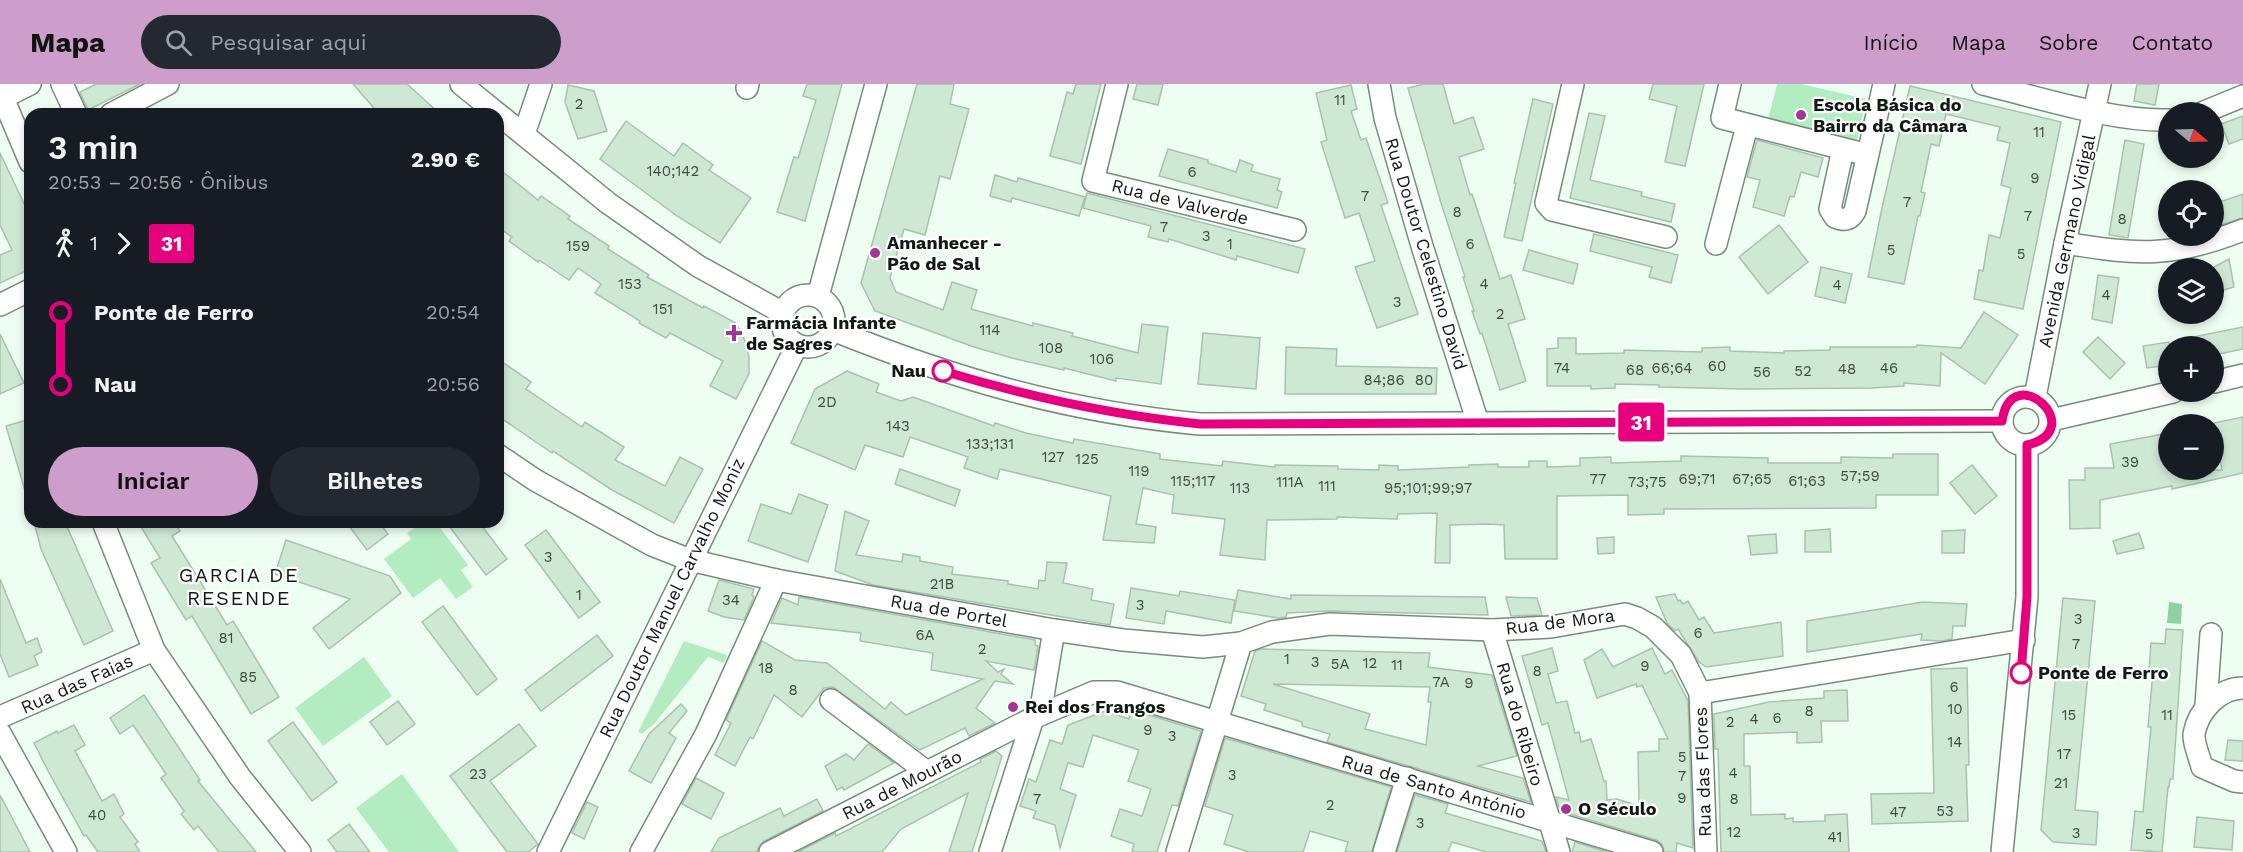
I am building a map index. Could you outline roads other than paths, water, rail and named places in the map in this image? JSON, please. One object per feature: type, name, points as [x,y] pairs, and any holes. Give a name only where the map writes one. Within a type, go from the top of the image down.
[{"type":"street","points":[[24,148],[1,94],[30,84]]},
{"type":"street","points":[[62,84],[73,108]]},
{"type":"street","points":[[122,108],[168,84]]},
{"type":"street","points":[[461,84],[491,108]]},
{"type":"street","points":[[524,135],[541,84]]},
{"type":"street","points":[[818,296],[876,84]]},
{"type":"street","name":"Rua de Valverde","points":[[1117,84],[1093,181],[1295,230]]},
{"type":"street","name":"Rua Doutor Celestino David","points":[[1379,84],[1385,118],[1419,235],[1478,423]]},
{"type":"street","points":[[1573,84],[1546,202],[1552,210],[1666,237]]},
{"type":"street","points":[[1730,84],[1722,118],[1868,155]]},
{"type":"street","points":[[1843,149],[1830,209],[1832,214],[1840,219],[1850,219],[1855,211],[1884,84]]},
{"type":"street","points":[[1983,84],[2094,110],[2144,120],[2158,120]]},
{"type":"street","name":"Avenida Germano Vidigal","points":[[2035,397],[2065,243],[2100,84]]},
{"type":"street","points":[[2224,104],[2243,96]]},
{"type":"street","points":[[504,119],[608,203],[698,266],[783,313]]},
{"type":"street","points":[[1716,244],[1747,126]]},
{"type":"street","points":[[2065,243],[2149,253],[2182,250],[2216,241],[2243,230]]},
{"type":"street","points":[[0,305],[24,293]]},
{"type":"street","points":[[801,296],[818,296],[825,301],[834,314],[833,330],[828,339],[819,345],[808,348],[797,345],[789,340],[784,332],[783,313],[793,299],[801,296]]},
{"type":"street","points":[[833,330],[941,371],[992,386],[1082,408],[1200,424],[2002,421]]},
{"type":"street","name":"Rua Doutor Manuel Carvalho Moniz","points":[[548,852],[797,345]]},
{"type":"street","points":[[2224,380],[2243,375]]},
{"type":"street","points":[[2051,420],[2158,395]]},
{"type":"street","points":[[2026,396],[2035,397],[2043,402],[2049,410],[2051,420],[2044,438],[2027,445],[2018,444],[2009,438],[2004,431],[2002,421],[2003,412],[2008,404],[2016,398],[2026,396]]},
{"type":"street","points":[[2002,852],[2027,597],[2027,445]]},
{"type":"street","name":"Rua de Portel","points":[[504,459],[535,480],[652,545],[690,560],[776,580],[1054,630],[1123,640]]},
{"type":"street","points":[[105,528],[154,650],[240,777],[300,852]]},
{"type":"street","points":[[641,852],[706,734],[776,580]]},
{"type":"street","name":"Rua de Mora","points":[[1123,640],[1203,647],[1241,643],[1272,632],[1329,624],[1492,630],[1551,627],[1624,614],[1653,627],[1681,655],[1700,693]]},
{"type":"street","points":[[990,852],[1037,716],[1054,630]]},
{"type":"street","name":"Rua do Ribeiro","points":[[1492,630],[1559,852]]},
{"type":"street","points":[[2211,634],[2206,705],[2194,735],[2202,767],[2234,781],[2243,782]]},
{"type":"street","points":[[1700,693],[2024,640]]},
{"type":"street","points":[[1177,852],[1241,643]]},
{"type":"street","name":"Rua das Faias","points":[[0,717],[154,650]]},
{"type":"street","points":[[2206,705],[2234,688],[2243,688]]},
{"type":"street","name":"Rua de Mourão","points":[[770,852],[1037,716],[1094,692],[1107,691],[1217,722]]},
{"type":"street","name":"Rua das Flores","points":[[1700,693],[1706,852]]},
{"type":"street","points":[[831,700],[927,772]]},
{"type":"street","name":"Rua de Santo António","points":[[1217,722],[1652,852]]},
{"type":"street","points":[[0,733],[66,852]]},
{"type":"street","points":[[1384,852],[1407,778]]},
{"type":"place","name":"Escola Básica do Bairro da Câmara","points":[[1801,115]]},
{"type":"place","name":"Amanhecer - Pão de Sal","points":[[875,253]]},
{"type":"place","name":"Farmácia Infante de Sagres","points":[[734,333]]},
{"type":"place","name":"Nau","points":[[943,371]]},
{"type":"place","name":"Ponte de Ferro","points":[[2021,673]]},
{"type":"place","name":"Rei dos Frangos","points":[[1013,707]]},
{"type":"place","name":"O Século","points":[[1566,809]]},
{"type":"district","name":"GARCIA DE RESENDE","points":[[239,586]]}]
